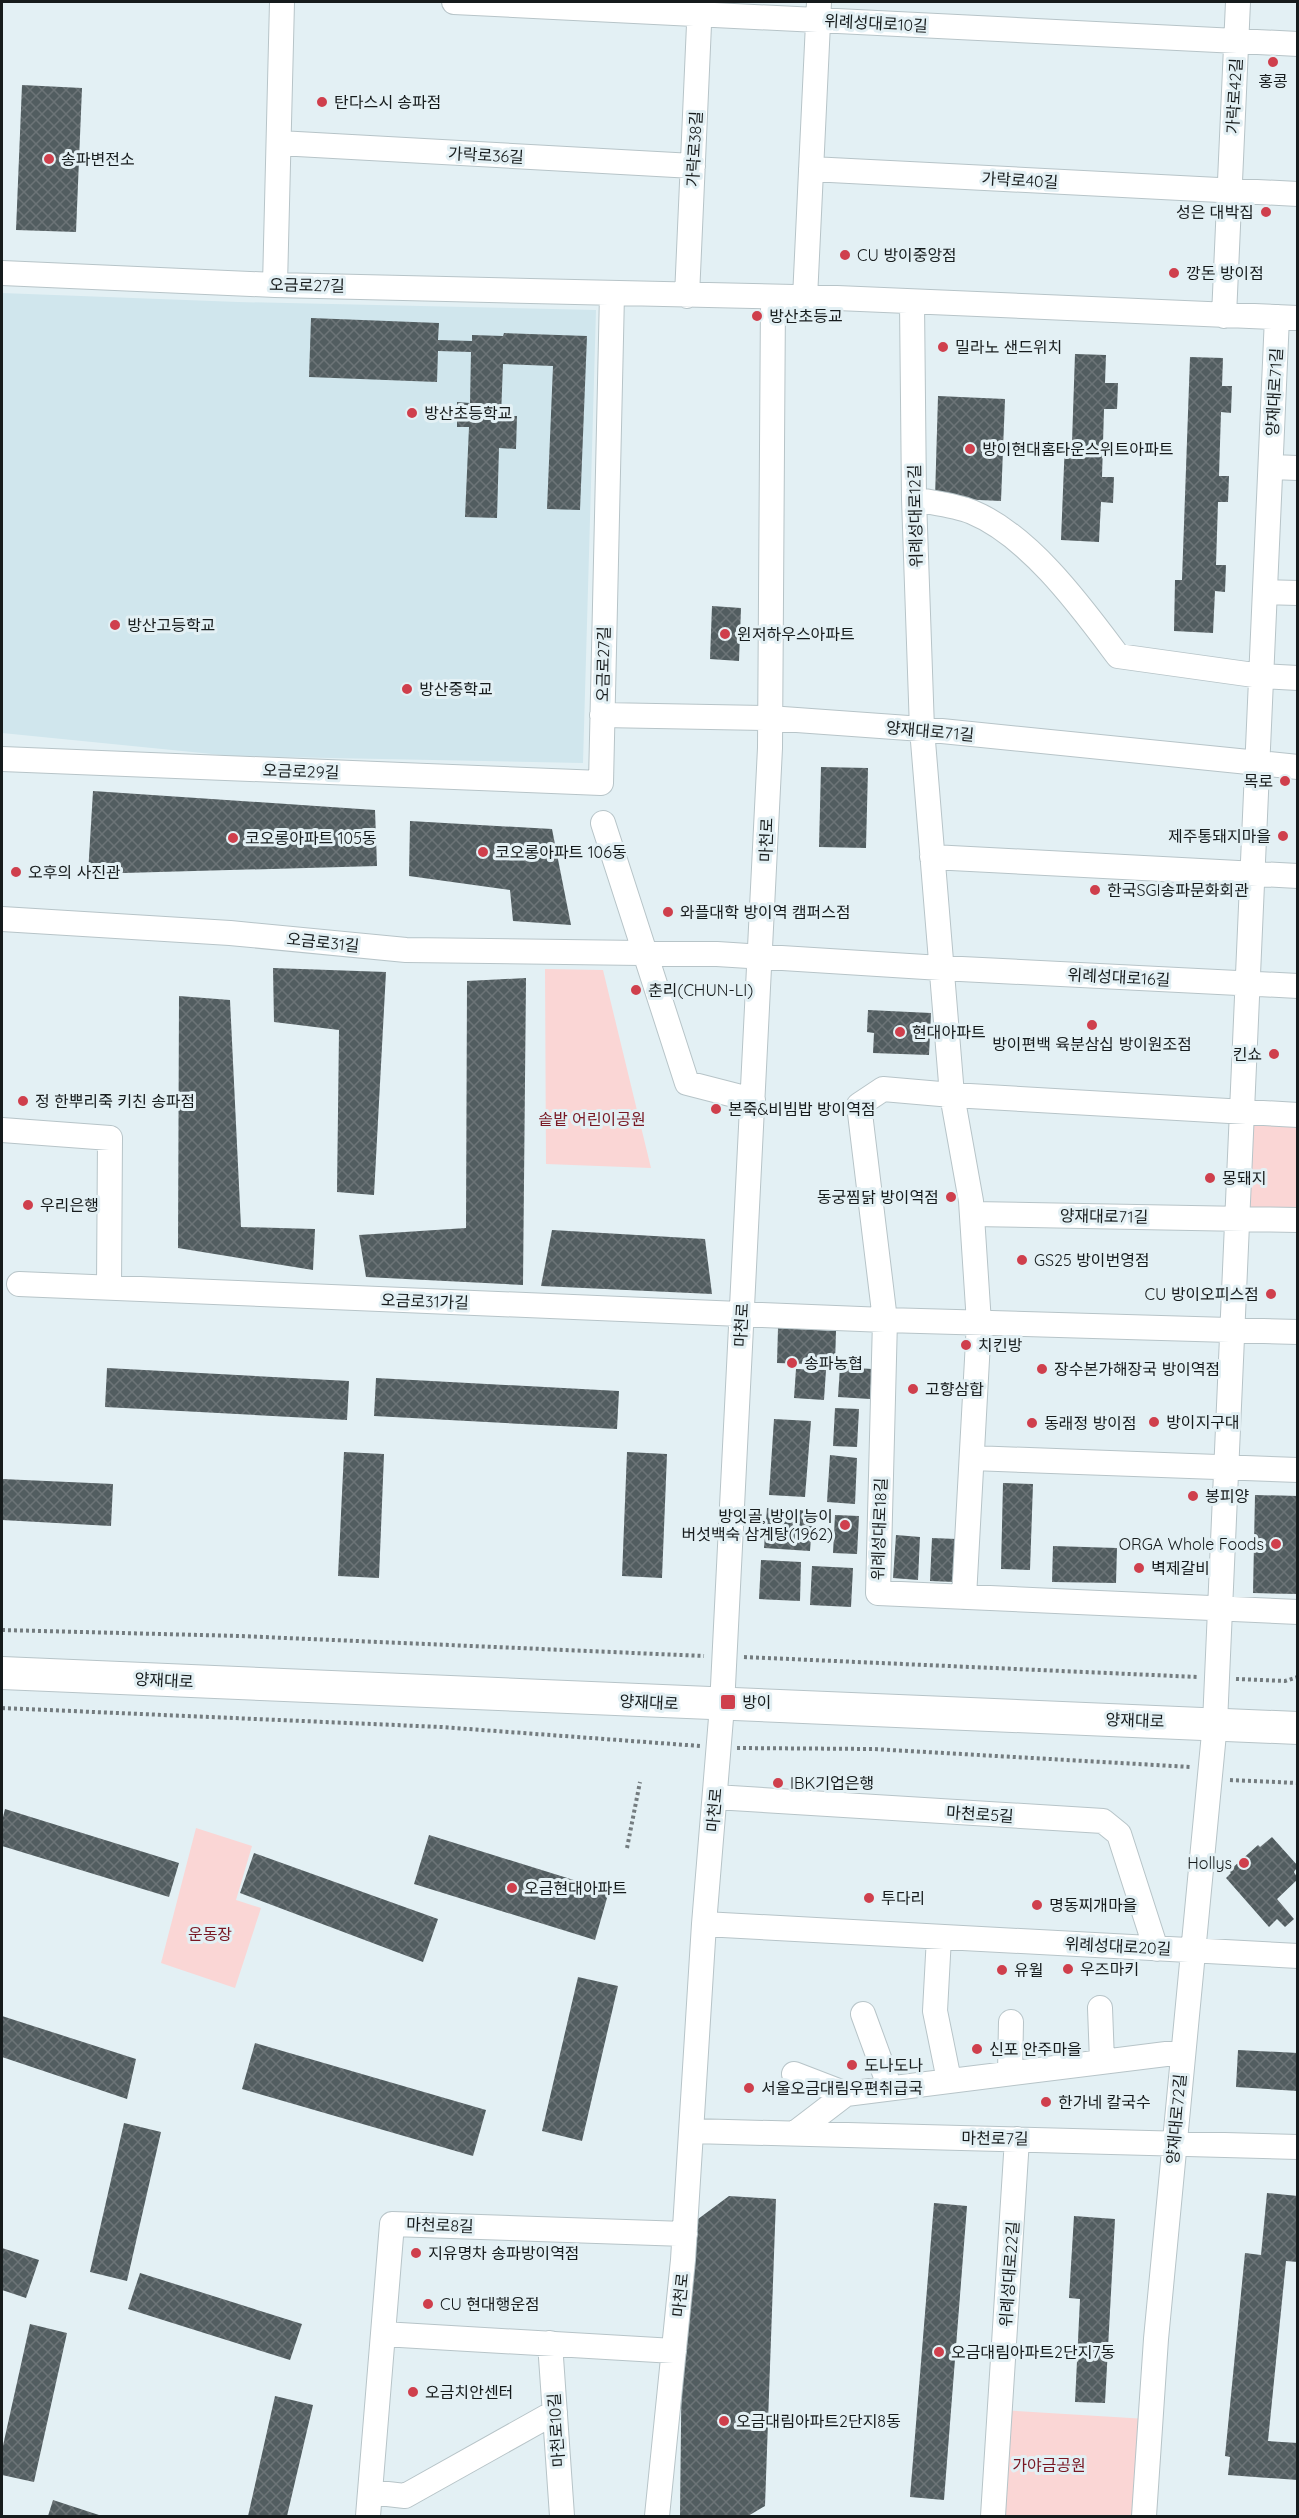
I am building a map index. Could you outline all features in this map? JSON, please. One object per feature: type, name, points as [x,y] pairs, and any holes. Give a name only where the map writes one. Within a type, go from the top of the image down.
[{"type":"main road","name":"양재대로","points":[[2,1673],[722,1706],[1215,1723],[1298,1728]]},
{"type":"street","points":[[275,285],[282,2]]},
{"type":"street","name":"위례성대로10길","points":[[454,2],[818,10],[1236,42],[1298,44]]},
{"type":"street","name":"가락로42길","points":[[1224,316],[1238,2]]},
{"type":"street","name":"가락로38길","points":[[687,296],[700,7]]},
{"type":"street","points":[[805,298],[818,10]]},
{"type":"street","name":"가락로36길","points":[[279,143],[693,166]]},
{"type":"street","name":"가락로40길","points":[[811,169],[1230,191]]},
{"type":"street","points":[[1230,191],[1298,194]]},
{"type":"street","name":"오금로27길","points":[[2,273],[275,285],[773,298]]},
{"type":"street","name":"오금로27길","points":[[601,783],[612,294]]},
{"type":"street","points":[[773,298],[1287,317]]},
{"type":"street","name":"마천로","points":[[657,2517],[685,2234],[704,1924],[722,1706],[761,957],[769,718],[773,298]]},
{"type":"street","name":"위례성대로12길","points":[[912,302],[914,499],[922,729]]},
{"type":"street","name":"양재대로71길","points":[[1215,1723],[1271,467],[1287,317]]},
{"type":"street","points":[[1271,467],[1298,468]]},
{"type":"street","points":[[914,499],[972,512],[1014,538],[1074,597],[1118,656],[1262,676],[1298,678]]},
{"type":"street","points":[[1265,592],[1298,593]]},
{"type":"street","name":"양재대로71길","points":[[602,715],[769,718],[922,729],[1298,767]]},
{"type":"street","points":[[922,729],[952,1095],[972,1214],[979,1323],[964,1597],[1298,1612]]},
{"type":"street","name":"오금로29길","points":[[2,759],[601,783]]},
{"type":"street","points":[[603,823],[687,1083],[753,1100]]},
{"type":"street","points":[[932,857],[1298,876]]},
{"type":"street","name":"오금로31길","points":[[2,919],[230,933],[406,950],[644,951],[761,957]]},
{"type":"street","name":"위례성대로16길","points":[[761,957],[1298,986]]},
{"type":"street","name":"위례성대로18길","points":[[952,1095],[883,1089],[859,1105],[885,1320],[878,1593],[964,1597]]},
{"type":"street","points":[[952,1095],[1298,1115]]},
{"type":"street","points":[[2,1130],[110,1138],[109,1287]]},
{"type":"street","name":"양재대로71길","points":[[972,1214],[1298,1220]]},
{"type":"street","name":"오금로31가길","points":[[19,1284],[742,1314]]},
{"type":"street","points":[[742,1314],[1298,1332]]},
{"type":"street","points":[[972,1458],[1298,1470]]},
{"type":"street","name":"양재대로72길","points":[[1144,2517],[1191,1950],[1215,1723]]},
{"type":"street","name":"마천로5길","points":[[715,1797],[1103,1821],[1119,1834],[1156,1949]]},
{"type":"street","name":"위례성대로20길","points":[[704,1924],[1298,1956]]},
{"type":"street","points":[[939,1937],[935,2011],[949,2080]]},
{"type":"street","points":[[1100,2008],[1102,2061]]},
{"type":"street","points":[[863,2014],[890,2088]]},
{"type":"street","points":[[1010,2073],[1011,2022]]},
{"type":"street","points":[[794,2074],[846,2094],[1182,2052]]},
{"type":"street","points":[[795,2133],[846,2094]]},
{"type":"street","name":"마천로7길","points":[[692,2131],[1298,2147]]},
{"type":"street","name":"위례성대로22길","points":[[993,2517],[1017,2139]]},
{"type":"street","name":"마천로8길","points":[[368,2517],[392,2224],[685,2234]]},
{"type":"street","points":[[383,2334],[674,2351]]},
{"type":"street","name":"마천로10길","points":[[550,2343],[562,2517]]},
{"type":"street","points":[[370,2492],[405,2496],[555,2412]]},
{"type":"path","points":[[2,1630],[240,1636],[1285,1682],[1298,1677]]},
{"type":"path","points":[[2,1708],[441,1726],[719,1748],[885,1750],[1197,1767],[1233,1782],[1298,1783]]},
{"type":"path","points":[[627,1848],[640,1782]]},
{"type":"shaded area","points":[[2,293],[238,302],[596,310],[583,763],[232,756],[2,733]]},
{"type":"green space","name":"솥밭 어린이공원","points":[[545,969],[603,970],[651,1168],[546,1164]]},
{"type":"green space","points":[[1242,1121],[1297,1122],[1297,1212],[1239,1210]]},
{"type":"green space","name":"운동장","points":[[196,1828],[252,1846],[236,1900],[261,1908],[235,1988],[161,1963]]},
{"type":"green space","name":"가야금공원","points":[[1000,2410],[1147,2419],[1143,2516],[993,2516]]},
{"type":"building","name":"송파변전소","points":[[22,85],[82,88],[76,232],[16,230]]},
{"type":"building","points":[[311,318],[439,323],[438,340],[472,341],[472,335],[503,336],[504,333],[587,336],[580,510],[547,509],[553,366],[503,364],[501,416],[517,416],[516,449],[499,448],[497,518],[465,517],[469,427],[457,427],[457,402],[470,403],[471,352],[438,351],[437,382],[309,377]]},
{"type":"building","points":[[1075,354],[1106,355],[1105,383],[1118,383],[1117,409],[1104,409],[1102,477],[1114,477],[1113,503],[1101,502],[1099,542],[1061,540],[1065,441],[1072,442]]},
{"type":"building","points":[[1190,357],[1223,358],[1222,386],[1232,386],[1231,413],[1221,412],[1219,476],[1229,476],[1228,502],[1218,502],[1216,565],[1226,565],[1225,592],[1215,591],[1213,633],[1174,631],[1175,580],[1182,580]]},
{"type":"building","name":"방이현대홈타운스위트아파트","points":[[938,396],[1005,399],[1001,501],[935,498]]},
{"type":"building","name":"윈저하우스아파트","points":[[712,606],[741,608],[739,661],[710,659]]},
{"type":"building","points":[[821,767],[868,768],[866,848],[819,847]]},
{"type":"building","name":"코오롱아파트 105동","points":[[93,791],[375,810],[377,866],[88,874]]},
{"type":"building","name":"코오롱아파트 106동","points":[[410,821],[552,829],[571,925],[513,921],[510,890],[409,876]]},
{"type":"building","points":[[273,968],[386,972],[374,1195],[337,1192],[339,1030],[274,1022]]},
{"type":"building","points":[[526,978],[523,1285],[366,1277],[359,1235],[466,1228],[467,981]]},
{"type":"building","points":[[179,996],[230,1000],[241,1227],[315,1229],[313,1270],[178,1248]]},
{"type":"building","name":"현대아파트","points":[[868,1010],[931,1013],[929,1055],[873,1053],[874,1033],[867,1032]]},
{"type":"building","points":[[552,1230],[705,1239],[712,1294],[541,1286]]},
{"type":"building","points":[[778,1328],[836,1331],[835,1365],[777,1363]]},
{"type":"building","points":[[840,1367],[872,1369],[870,1399],[838,1397]]},
{"type":"building","points":[[107,1368],[349,1381],[347,1420],[105,1407]]},
{"type":"building","points":[[796,1369],[826,1370],[824,1400],[794,1398]]},
{"type":"building","points":[[376,1378],[619,1391],[617,1429],[374,1416]]},
{"type":"building","points":[[835,1408],[859,1409],[857,1447],[833,1446]]},
{"type":"building","points":[[774,1419],[811,1421],[805,1497],[769,1495]]},
{"type":"building","points":[[344,1452],[384,1454],[379,1578],[338,1576]]},
{"type":"building","points":[[627,1452],[667,1454],[662,1578],[622,1576]]},
{"type":"building","points":[[830,1455],[857,1458],[855,1504],[827,1502]]},
{"type":"building","points":[[2,1479],[113,1484],[111,1526],[2,1520]]},
{"type":"building","points":[[1003,1483],[1033,1484],[1030,1570],[1001,1569]]},
{"type":"building","name":"ORGA Whole Foods","points":[[1255,1495],[1298,1496],[1298,1594],[1253,1593]]},
{"type":"building","points":[[767,1508],[813,1511],[810,1551],[764,1548]]},
{"type":"building","points":[[835,1515],[859,1516],[857,1554],[833,1553]]},
{"type":"building","points":[[896,1535],[920,1537],[918,1580],[893,1578]]},
{"type":"building","points":[[932,1538],[957,1539],[954,1582],[930,1581]]},
{"type":"building","points":[[1053,1546],[1117,1548],[1116,1583],[1052,1582]]},
{"type":"building","points":[[761,1560],[801,1562],[800,1601],[759,1599]]},
{"type":"building","points":[[812,1566],[853,1568],[851,1607],[810,1605]]},
{"type":"building","points":[[5,1809],[179,1863],[169,1897],[2,1846],[2,1821]]},
{"type":"building","name":"오금현대아파트","points":[[429,1835],[609,1891],[595,1940],[414,1884]]},
{"type":"building","points":[[1272,1837],[1298,1866],[1294,1872],[1298,1879],[1277,1899],[1294,1919],[1285,1927],[1277,1919],[1269,1927],[1226,1878],[1231,1873],[1229,1871],[1258,1845],[1260,1847]]},
{"type":"building","points":[[254,1853],[438,1919],[423,1962],[240,1893]]},
{"type":"building","points":[[578,1977],[618,1986],[582,2141],[542,2131]]},
{"type":"building","points":[[2,2016],[136,2059],[127,2099],[2,2057]]},
{"type":"building","points":[[255,2043],[486,2110],[473,2156],[242,2089]]},
{"type":"building","points":[[1238,2050],[1298,2053],[1298,2091],[1236,2087]]},
{"type":"building","points":[[124,2123],[161,2132],[127,2281],[90,2272]]},
{"type":"building","points":[[1267,2193],[1298,2196],[1298,2262],[1286,2261],[1268,2441],[1298,2443],[1298,2480],[1228,2475],[1230,2457],[1225,2456],[1245,2253],[1261,2255]]},
{"type":"building","name":"오금대림아파트2단지8동","points":[[729,2196],[776,2199],[765,2506],[748,2516],[680,2516],[682,2336],[694,2222]]},
{"type":"building","name":"오금대림아파트2단지7동","points":[[934,2203],[967,2206],[944,2500],[910,2497]]},
{"type":"building","points":[[1074,2216],[1115,2219],[1105,2403],[1075,2402],[1080,2299],[1069,2298]]},
{"type":"building","points":[[2,2248],[39,2260],[26,2298],[2,2290]]},
{"type":"building","points":[[140,2273],[302,2324],[290,2360],[128,2309]]},
{"type":"building","points":[[30,2324],[67,2333],[34,2482],[2,2475],[2,2450]]},
{"type":"building","points":[[275,2396],[313,2405],[287,2516],[248,2516]]},
{"type":"building","points":[[53,2500],[102,2516],[48,2516]]},
{"type":"place","name":"홍콩","points":[[1273,62]]},
{"type":"place","name":"탄다스시 송파점","points":[[322,102]]},
{"type":"place","name":"송파변전소","points":[[49,159]]},
{"type":"place","name":"성은 대박집","points":[[1266,212]]},
{"type":"place","name":"CU 방이중앙점","points":[[845,255]]},
{"type":"place","name":"깡돈 방이점","points":[[1174,273]]},
{"type":"place","name":"방산초등교","points":[[757,316]]},
{"type":"place","name":"밀라노 샌드위치","points":[[943,347]]},
{"type":"place","name":"방산초등학교","points":[[412,413]]},
{"type":"place","name":"방이현대홈타운스위트아파트","points":[[970,449]]},
{"type":"place","name":"방산고등학교","points":[[115,625]]},
{"type":"place","name":"윈저하우스아파트","points":[[725,634]]},
{"type":"place","name":"방산중학교","points":[[407,689]]},
{"type":"place","name":"목로","points":[[1285,781]]},
{"type":"place","name":"제주통돼지마을","points":[[1283,836]]},
{"type":"place","name":"코오롱아파트 105동","points":[[233,838]]},
{"type":"place","name":"코오롱아파트 106동","points":[[483,852]]},
{"type":"place","name":"오후의 사진관","points":[[16,872]]},
{"type":"place","name":"한국SGI송파문화회관","points":[[1095,890]]},
{"type":"place","name":"와플대학 방이역 캠퍼스점","points":[[668,912]]},
{"type":"place","name":"춘리(CHUN-LI)","points":[[636,990]]},
{"type":"place","name":"방이편백 육분삼십 방이원조점","points":[[1092,1025]]},
{"type":"place","name":"현대아파트","points":[[900,1032]]},
{"type":"place","name":"킨쇼","points":[[1274,1054]]},
{"type":"place","name":"정 한뿌리죽 키친 송파점","points":[[23,1101]]},
{"type":"place","name":"본죽&비빔밥 방이역점","points":[[716,1109]]},
{"type":"place","name":"몽돼지","points":[[1210,1178]]},
{"type":"place","name":"동궁찜닭 방이역점","points":[[951,1197]]},
{"type":"place","name":"우리은행","points":[[28,1205]]},
{"type":"place","name":"GS25 방이번영점","points":[[1022,1260]]},
{"type":"place","name":"CU 방이오피스점","points":[[1271,1294]]},
{"type":"place","name":"치킨방","points":[[966,1345]]},
{"type":"place","name":"송파농협","points":[[792,1363]]},
{"type":"place","name":"장수본가해장국 방이역점","points":[[1042,1369]]},
{"type":"place","name":"고향삼합","points":[[913,1389]]},
{"type":"place","name":"방이지구대","points":[[1154,1422]]},
{"type":"place","name":"동래정 방이점","points":[[1032,1423]]},
{"type":"place","name":"봉피양","points":[[1193,1496]]},
{"type":"place","name":"방잇골, 방이 능이 버섯백숙 삼계탕(1962)","points":[[845,1525]]},
{"type":"place","name":"ORGA Whole Foods","points":[[1276,1544]]},
{"type":"place","name":"벽제갈비","points":[[1139,1568]]},
{"type":"place","name":"방이","points":[[728,1702]]},
{"type":"place","name":"IBK기업은행","points":[[778,1783]]},
{"type":"place","name":"Hollys","points":[[1244,1863]]},
{"type":"place","name":"오금현대아파트","points":[[512,1888]]},
{"type":"place","name":"투다리","points":[[869,1898]]},
{"type":"place","name":"명동찌개마을","points":[[1037,1905]]},
{"type":"place","name":"우즈마키","points":[[1068,1969]]},
{"type":"place","name":"유월","points":[[1002,1970]]},
{"type":"place","name":"신포 안주마을","points":[[977,2049]]},
{"type":"place","name":"도나도나","points":[[852,2065]]},
{"type":"place","name":"서울오금대림우편취급국","points":[[749,2088]]},
{"type":"place","name":"한가네 칼국수","points":[[1046,2102]]},
{"type":"place","name":"지유명차 송파방이역점","points":[[416,2253]]},
{"type":"place","name":"CU 현대행운점","points":[[428,2304]]},
{"type":"place","name":"오금대림아파트2단지7동","points":[[939,2352]]},
{"type":"place","name":"오금치안센터","points":[[413,2392]]},
{"type":"place","name":"오금대림아파트2단지8동","points":[[724,2421]]}]
